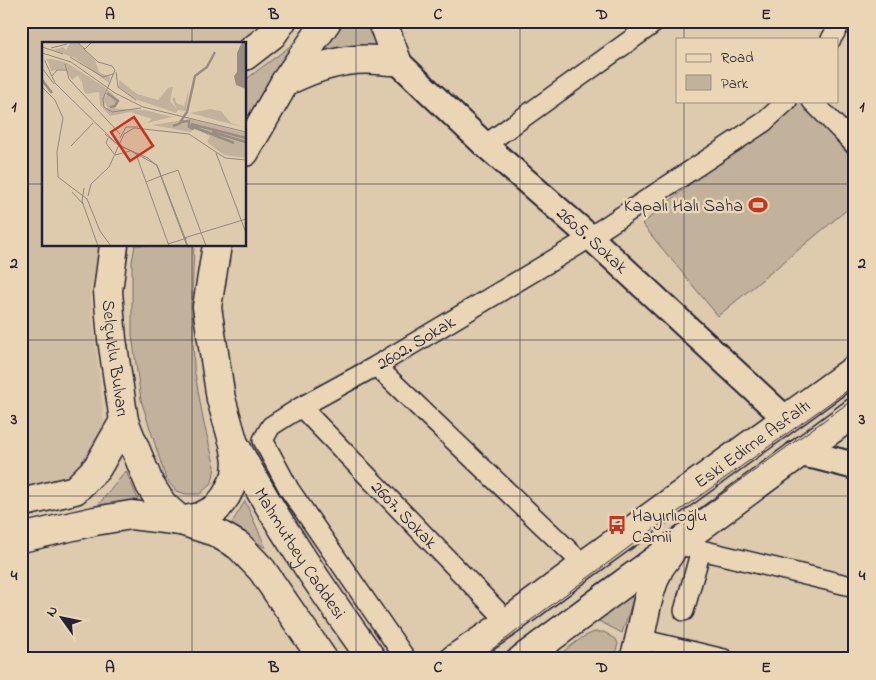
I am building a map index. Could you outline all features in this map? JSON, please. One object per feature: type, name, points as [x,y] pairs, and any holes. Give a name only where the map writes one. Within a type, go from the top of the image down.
[{"type":"main road","points":[[246,55],[272,35],[282,21]]},
{"type":"main road","points":[[246,150],[285,82],[327,21]]},
{"type":"main road","points":[[285,82],[327,65],[356,59],[398,61],[382,21]]},
{"type":"main road","name":"Selçuklu Bulvarı","points":[[21,503],[75,490],[97,468],[124,421],[112,339],[108,291],[114,246]]},
{"type":"main road","points":[[181,521],[200,517],[217,508],[226,496],[236,476],[237,461],[221,399],[207,307],[217,246]]},
{"type":"main road","name":"Eski Edirne Asfaltı","points":[[454,659],[508,622],[855,369]]},
{"type":"main road","name":"Eski Edirne Asfaltı","points":[[522,659],[689,547],[798,453],[855,412]]},
{"type":"main road","points":[[124,421],[150,485],[163,505],[181,521]]},
{"type":"main road","name":"Mahmutbey Caddesi","points":[[234,444],[261,494],[346,624],[372,659]]},
{"type":"main road","points":[[798,453],[855,466]]},
{"type":"main road","points":[[21,538],[131,515],[181,521],[215,532],[239,546],[262,570],[323,659]]},
{"type":"main road","points":[[637,649],[645,611],[659,569],[689,547]]},
{"type":"street","points":[[485,145],[657,21]]},
{"type":"street","points":[[832,38],[842,21]]},
{"type":"street","name":"2605. Sokak","points":[[398,61],[485,145],[590,237],[786,419]]},
{"type":"street","name":"2602. Sokak","points":[[406,659],[289,489],[263,440],[270,426],[376,366],[590,237],[764,122],[786,102]]},
{"type":"street","points":[[813,102],[855,145]]},
{"type":"street","points":[[376,366],[584,565]]},
{"type":"street","name":"2607. Sokak","points":[[301,407],[508,622]]},
{"type":"street","points":[[684,611],[689,547],[855,587]]},
{"type":"street","points":[[637,649],[724,659]]},
{"type":"shaded area","points":[[21,21],[270,21],[246,43],[42,42],[42,246],[100,246],[90,293],[104,423],[81,477],[21,493]]},
{"type":"green space","points":[[341,21],[367,21],[368,30],[383,55],[316,59]]},
{"type":"green space","points":[[293,44],[246,130],[246,79]]},
{"type":"green space","points":[[789,102],[805,102],[855,163],[855,203],[718,316],[642,224]]},
{"type":"green space","points":[[135,246],[194,246],[192,295],[194,368],[204,424],[215,467],[212,483],[200,494],[186,494],[176,491],[166,479],[141,400],[132,335],[132,262]]},
{"type":"green space","points":[[126,471],[140,504],[94,510]]},
{"type":"green space","points":[[245,501],[266,548],[230,526]]},
{"type":"green space","points":[[630,595],[633,600],[622,633],[597,620]]},
{"type":"green space","points":[[594,632],[604,632],[616,639],[618,644],[613,659],[553,659],[583,637]]},
{"type":"tram line","points":[[479,659],[644,536],[855,385]]},
{"type":"tram line","points":[[498,659],[600,582],[855,398]]},
{"type":"place","name":"Kapalı Halı Saha","points":[[758,205]]},
{"type":"place","name":"Hayırlıoğlu Camii","points":[[617,525]]}]
